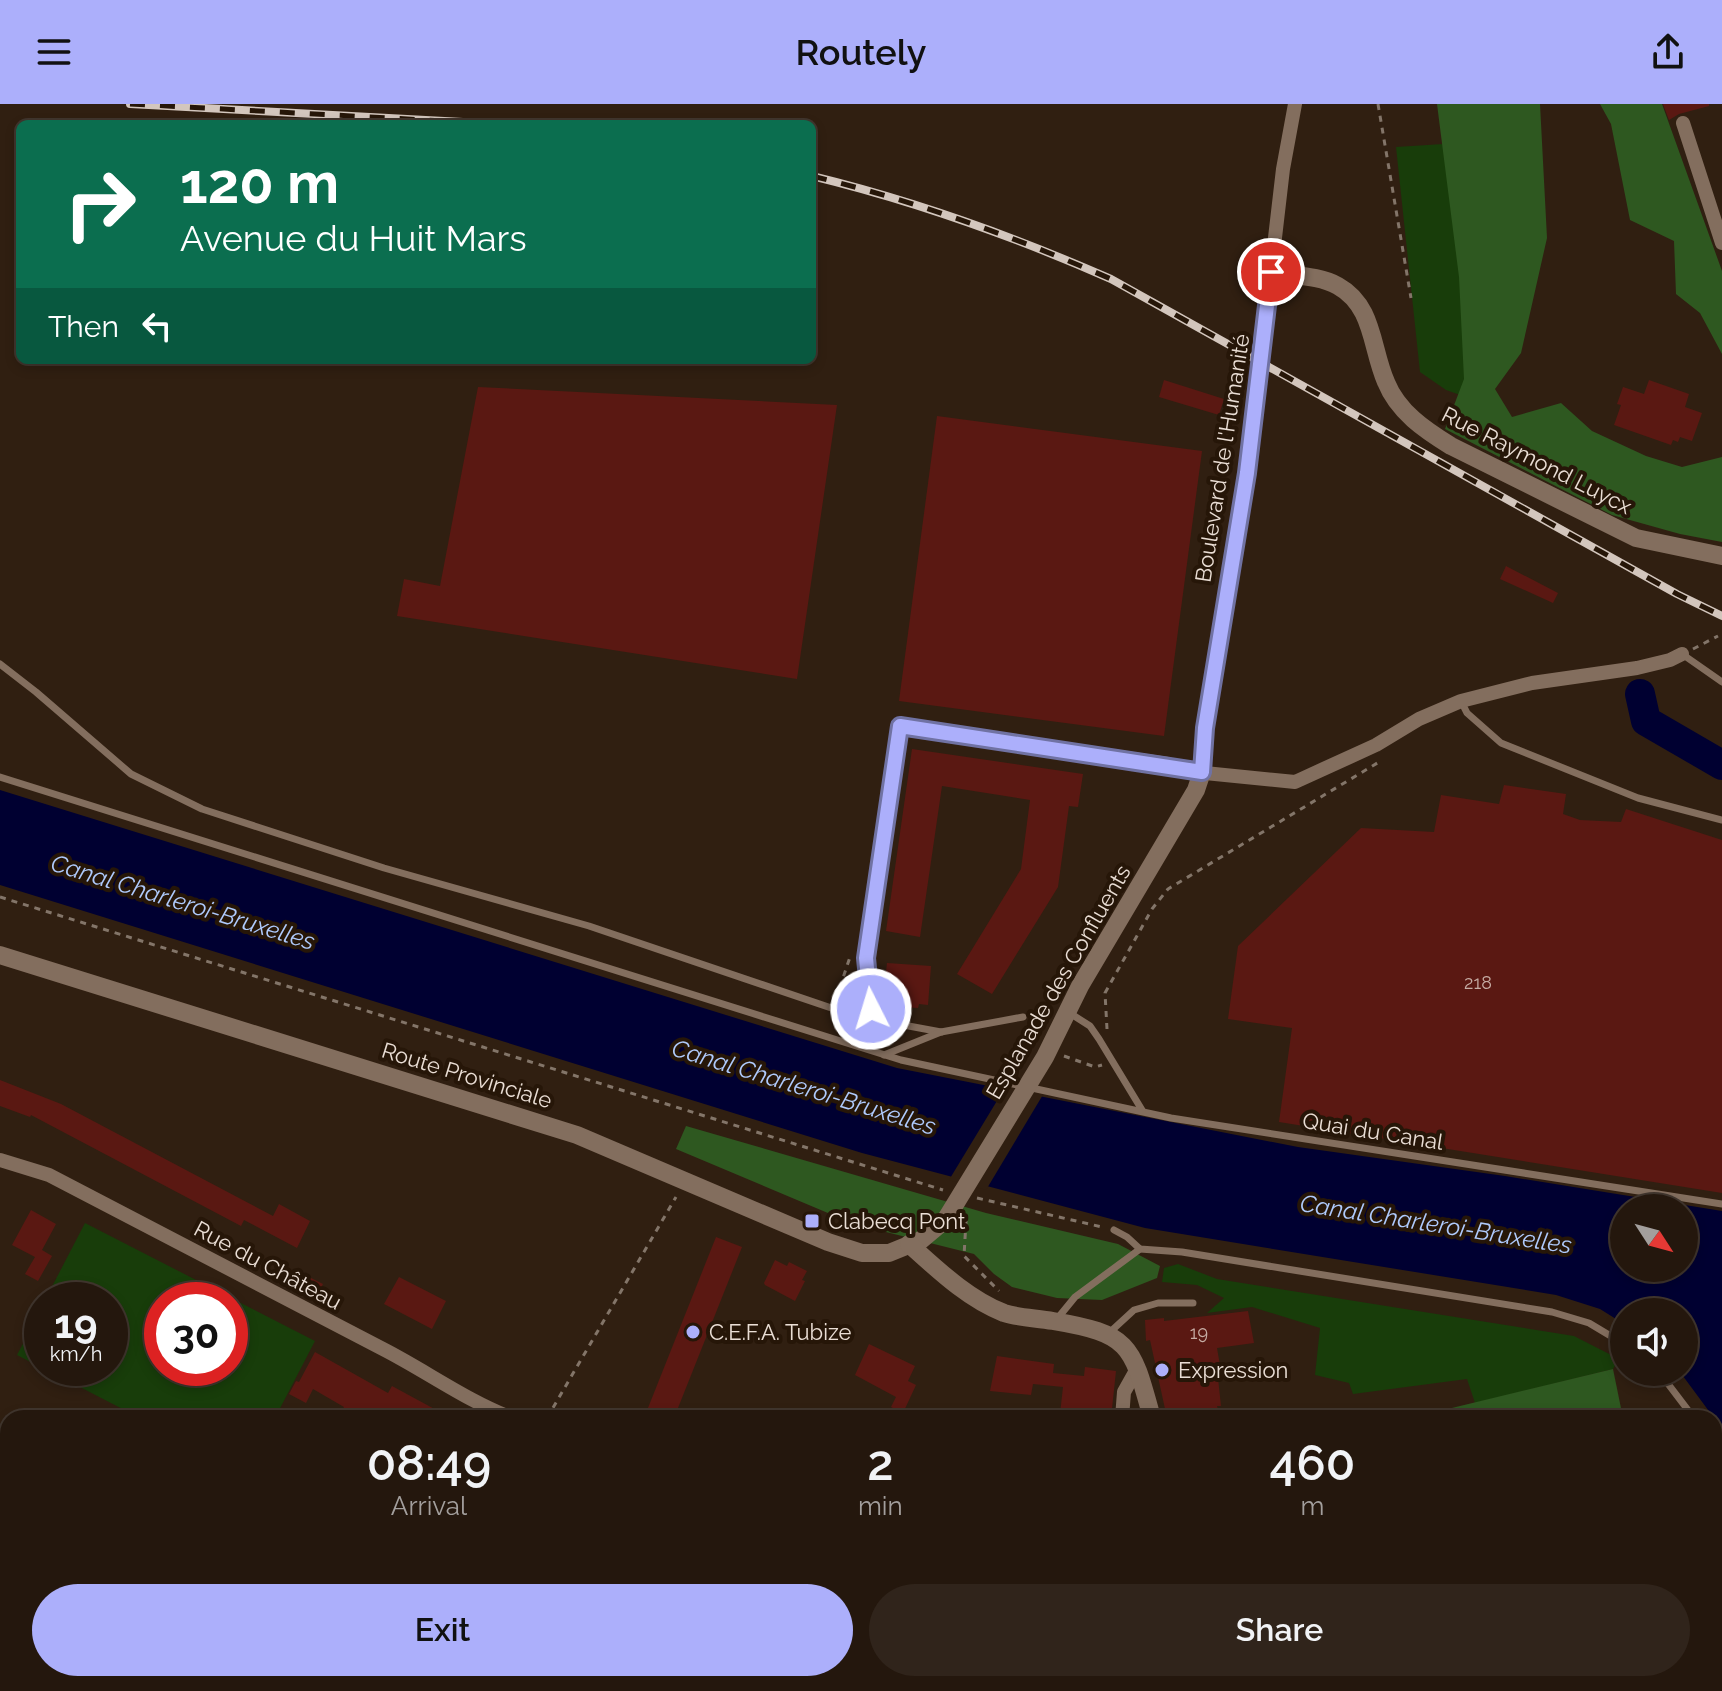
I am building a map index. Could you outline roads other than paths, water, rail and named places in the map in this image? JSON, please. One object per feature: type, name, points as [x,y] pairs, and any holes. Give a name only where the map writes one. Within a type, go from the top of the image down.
[{"type":"main road","name":"Boulevard de l'Humanité","points":[[1202,772],[1203,738],[1247,473],[1271,272]]},
{"type":"main road","name":"Rue Raymond Luycx","points":[[1271,272],[1334,284],[1352,295],[1362,309],[1375,340],[1386,382],[1406,413],[1451,446],[1636,538],[1722,556]]},
{"type":"main road","name":"Esplanade des Confluents","points":[[958,1213],[1051,1059],[1080,986],[1196,790],[1202,772]]},
{"type":"main road","name":"Route Provinciale","points":[[0,955],[577,1135],[828,1242],[862,1253],[889,1253],[921,1240],[958,1213]]},
{"type":"main road","points":[[909,1244],[977,1300],[1007,1314],[1109,1333],[1120,1342],[1138,1367],[1150,1410]]},
{"type":"street","name":"Boulevard de l'Humanité","points":[[1271,272],[1283,169],[1295,104]]},
{"type":"street","points":[[1683,123],[1722,243]]},
{"type":"street","points":[[871,1009],[866,958],[900,726],[1202,772],[1295,782],[1461,701],[1532,683],[1648,666],[1682,654]]},
{"type":"street","name":"Rue du Château","points":[[0,1160],[49,1175],[383,1349],[477,1410]]},
{"type":"street","points":[[1123,1410],[1124,1392],[1138,1367]]},
{"type":"lane","points":[[1682,654],[1722,682]]},
{"type":"lane","points":[[0,664],[131,774],[202,809],[384,868],[589,926],[855,1016],[941,1032]]},
{"type":"lane","points":[[1461,701],[1467,713],[1501,743],[1638,798],[1722,820]]},
{"type":"lane","name":"Quai du Canal","points":[[0,777],[884,1055],[1187,1120],[1722,1204]]},
{"type":"lane","points":[[1068,1012],[1090,1026],[1142,1110]]},
{"type":"lane","points":[[884,1055],[941,1032],[1023,1017]]},
{"type":"lane","points":[[1114,1230],[1140,1249],[1182,1252],[1552,1312],[1589,1323],[1610,1336]]},
{"type":"lane","points":[[1055,1321],[1075,1297],[1140,1249]]},
{"type":"lane","points":[[1109,1333],[1134,1310],[1158,1303],[1193,1303]]},
{"type":"lane","points":[[1670,1386],[1688,1410]]},
{"type":"water","name":"Canal Charleroi-Bruxelles","points":[[0,790],[897,1068],[1298,1147],[1617,1194],[1610,1194],[1610,1282],[1698,1282],[1698,1207],[1722,1211],[1722,1410],[1708,1410],[1690,1386],[1698,1386],[1698,1298],[1610,1298],[1610,1315],[1556,1295],[1145,1228],[862,1153],[0,885]]},
{"type":"waterway","points":[[1640,694],[1646,721],[1722,765]]},
{"type":"railway","points":[[130,104],[426,120]]},
{"type":"railway","points":[[816,177],[963,221],[1111,279],[1677,594],[1722,616]]},
{"type":"place","name":"Clabecq Pont","points":[[812,1221]]},
{"type":"place","name":"C.E.F.A. Tubize","points":[[693,1332]]},
{"type":"place","name":"Expression","points":[[1162,1370]]}]
